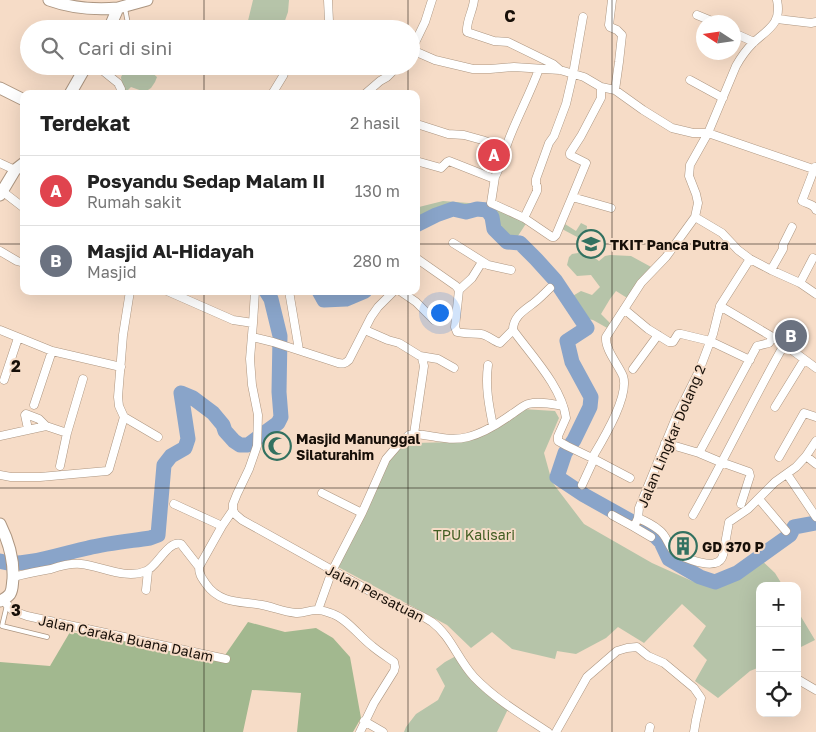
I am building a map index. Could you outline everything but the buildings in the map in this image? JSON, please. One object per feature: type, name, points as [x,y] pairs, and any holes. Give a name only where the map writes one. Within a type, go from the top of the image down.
[{"type":"street","points":[[49,0],[68,6],[104,9],[121,7],[147,0]]},
{"type":"street","points":[[328,0],[329,20]]},
{"type":"street","points":[[420,32],[432,0]]},
{"type":"street","points":[[474,0],[474,6],[466,30],[469,33],[494,41],[508,42],[553,64],[560,70]]},
{"type":"street","points":[[612,0],[609,24],[622,35],[615,90]]},
{"type":"street","points":[[582,485],[593,459],[612,424],[624,386],[623,376],[607,345],[608,333],[641,283],[666,257],[695,217],[698,203],[690,176],[690,164],[708,133],[742,56],[754,42],[773,26],[778,8],[777,0]]},
{"type":"street","points":[[114,20],[121,7]]},
{"type":"street","points":[[524,218],[537,191],[536,179],[566,104],[574,74],[583,17]]},
{"type":"street","points":[[776,19],[816,22]]},
{"type":"street","points":[[741,36],[754,42]]},
{"type":"street","points":[[420,53],[435,60],[473,69],[514,67],[560,70],[584,76],[601,86],[615,90],[672,128],[708,133],[815,168],[802,202],[812,205],[816,210]]},
{"type":"street","points":[[539,69],[495,177],[491,203],[524,218],[552,237],[556,235],[586,163],[570,155],[570,153],[601,98],[601,86]]},
{"type":"street","points":[[72,90],[81,75]]},
{"type":"street","points":[[108,75],[118,83],[121,90]]},
{"type":"street","points":[[274,90],[283,75]]},
{"type":"street","points":[[370,90],[389,75]]},
{"type":"street","points":[[690,80],[722,98]]},
{"type":"street","points":[[1,91],[20,98]]},
{"type":"street","points":[[420,125],[448,134],[464,135],[506,148]]},
{"type":"street","points":[[420,162],[441,168],[449,161],[492,178],[495,177]]},
{"type":"street","points":[[0,163],[20,167]]},
{"type":"street","points":[[20,168],[1,193],[20,205]]},
{"type":"street","points":[[572,197],[611,208]]},
{"type":"street","points":[[695,217],[722,233],[738,250],[750,258],[816,294]]},
{"type":"street","points":[[771,270],[783,250],[792,227]]},
{"type":"street","points":[[452,243],[482,262],[511,270]]},
{"type":"street","points":[[0,251],[20,262]]},
{"type":"street","points":[[800,284],[815,257]]},
{"type":"street","name":"Jalan Lingkar Dolang 2","points":[[750,258],[720,306],[716,324],[699,371],[665,443],[639,508],[636,523],[659,530],[666,537],[673,550],[682,556],[705,563],[716,563],[722,560],[729,522],[748,509],[775,482],[796,467],[816,441]]},
{"type":"street","points":[[420,261],[459,290]]},
{"type":"street","points":[[482,262],[472,278],[459,290],[456,332],[484,334],[500,343],[513,330],[518,315],[550,288]]},
{"type":"street","points":[[129,295],[123,335],[118,397],[119,406],[124,416],[158,438]]},
{"type":"street","points":[[175,295],[233,320],[253,323]]},
{"type":"street","points":[[199,567],[233,510],[236,494],[249,469],[257,446],[258,415],[252,385],[250,359],[255,295]]},
{"type":"street","points":[[290,295],[299,350]]},
{"type":"street","points":[[252,337],[338,363],[346,363],[378,306],[390,295]]},
{"type":"street","points":[[406,295],[416,302],[434,320]]},
{"type":"street","points":[[720,306],[773,337],[816,368]]},
{"type":"street","points":[[624,309],[669,342],[673,342],[680,333],[710,341],[750,360]]},
{"type":"street","points":[[0,330],[52,351],[121,368]]},
{"type":"street","points":[[365,330],[399,344],[420,356],[438,359],[454,368]]},
{"type":"street","points":[[513,330],[560,396],[566,418],[558,439],[561,443],[630,478]]},
{"type":"street","points":[[634,369],[658,334]]},
{"type":"street","points":[[699,452],[758,346],[769,343],[773,337]]},
{"type":"street","points":[[4,380],[18,338]]},
{"type":"street","points":[[693,515],[784,345]]},
{"type":"street","points":[[34,405],[52,351]]},
{"type":"street","points":[[414,434],[424,366],[420,356]]},
{"type":"street","points":[[775,406],[804,360]]},
{"type":"street","points":[[488,365],[486,374],[487,391],[493,426]]},
{"type":"street","points":[[60,466],[67,433],[83,379]]},
{"type":"street","points":[[318,610],[332,571],[362,513],[381,470],[389,455],[399,444],[414,434],[454,440],[479,434],[528,404],[563,406]]},
{"type":"street","points":[[779,457],[804,413],[816,418]]},
{"type":"street","points":[[28,429],[26,414],[39,419],[46,426],[67,433]]},
{"type":"street","points":[[0,475],[40,477],[107,471],[124,416]]},
{"type":"street","points":[[0,436],[46,426]]},
{"type":"street","points":[[665,443],[699,452],[722,463],[749,472],[750,476],[741,504]]},
{"type":"street","points":[[806,456],[816,464]]},
{"type":"street","points":[[786,474],[816,517]]},
{"type":"street","points":[[322,493],[362,513]]},
{"type":"street","points":[[759,499],[786,531]]},
{"type":"street","points":[[174,504],[222,526]]},
{"type":"street","name":"Jalan Persatuan","points":[[233,510],[242,520],[332,571],[393,604],[432,622],[447,638],[479,681],[516,712],[548,732]]},
{"type":"street","points":[[612,515],[636,523],[651,536]]},
{"type":"street","points":[[0,524],[7,539],[12,558],[13,575],[11,592],[3,602]]},
{"type":"street","points":[[146,590],[148,571],[167,550],[176,543],[179,543],[199,567],[200,576],[215,595],[234,602],[260,604],[298,613],[318,610],[339,617],[395,664],[392,676],[374,703],[360,732]]},
{"type":"street","points":[[13,575],[75,564],[119,573],[148,571]]},
{"type":"street","name":"Jalan Caraka Buana Dalam","points":[[3,602],[13,611],[28,616],[226,659]]},
{"type":"street","points":[[556,732],[587,677],[617,651],[637,647],[648,656],[664,663],[700,695],[702,698],[694,732]]},
{"type":"street","points":[[801,681],[816,690]]},
{"type":"street","points":[[364,721],[383,732]]},
{"type":"lane","points":[[121,7],[126,20]]},
{"type":"lane","points":[[3,602],[1,626],[47,636]]},
{"type":"green space","points":[[253,0],[289,0],[285,20],[248,20]]},
{"type":"green space","points":[[122,75],[155,75],[157,77],[148,90],[131,87],[128,90],[123,90]]},
{"type":"green space","points":[[443,201],[494,205],[527,222],[516,239],[511,240],[500,233],[488,208],[469,208],[463,210],[446,208],[420,219],[420,207]]},
{"type":"green space","points":[[581,223],[587,226],[584,250],[599,261],[605,256],[610,255],[631,256],[653,268],[632,301],[616,291],[610,299],[601,314],[613,326],[609,329],[593,320],[584,318],[571,297],[581,291],[592,295],[600,287],[591,275],[577,276],[567,265],[569,257],[572,254],[578,253],[582,247],[579,238],[562,229],[565,224],[576,231]]},
{"type":"green space","name":"TPU Kalisari","points":[[522,409],[555,411],[559,418],[544,453],[552,482],[584,524],[652,563],[714,589],[760,559],[775,573],[781,582],[756,582],[756,669],[750,671],[718,698],[695,681],[707,660],[693,646],[706,626],[682,604],[644,643],[618,627],[606,638],[576,654],[557,651],[555,659],[512,649],[492,632],[471,648],[447,625],[338,567],[395,448],[414,443],[454,442]]},
{"type":"green space","points":[[801,617],[815,640],[801,647]]},
{"type":"green space","points":[[248,622],[285,632],[316,628],[333,638],[350,657],[361,718],[353,732],[297,732],[301,693],[252,690],[243,732],[0,732],[0,662],[50,666],[70,632],[223,658]]},
{"type":"green space","points":[[456,656],[508,709],[497,732],[404,732],[416,714],[438,700],[445,686],[436,669]]},
{"type":"waterway","points":[[420,223],[453,209],[466,212],[477,209],[487,210],[492,217],[494,229],[507,242],[520,243],[536,259],[555,280],[587,328],[567,341],[572,362],[591,397],[590,407],[574,440],[565,453],[557,477],[584,495],[652,533],[661,542],[669,559],[700,577],[715,582],[737,573],[790,535],[794,527],[816,523]]},
{"type":"waterway","points":[[0,561],[19,563],[158,535],[164,465],[171,456],[185,448],[188,439],[181,393],[193,398],[213,413],[223,425],[225,431],[240,445],[248,445],[278,423],[281,417],[279,392],[280,336],[268,295]]},
{"type":"waterway","points":[[321,295],[324,300],[346,299],[356,295]]},
{"type":"place","name":"Posyandu Sedap Malam II","points":[[494,155]]},
{"type":"place","name":"TKIT Panca Putra","points":[[591,244]]},
{"type":"place","name":"Masjid Al-Hidayah","points":[[791,336]]},
{"type":"place","name":"Masjid Manunggal Silaturahim","points":[[277,446]]},
{"type":"place","name":"GD 370 P","points":[[683,546]]}]
